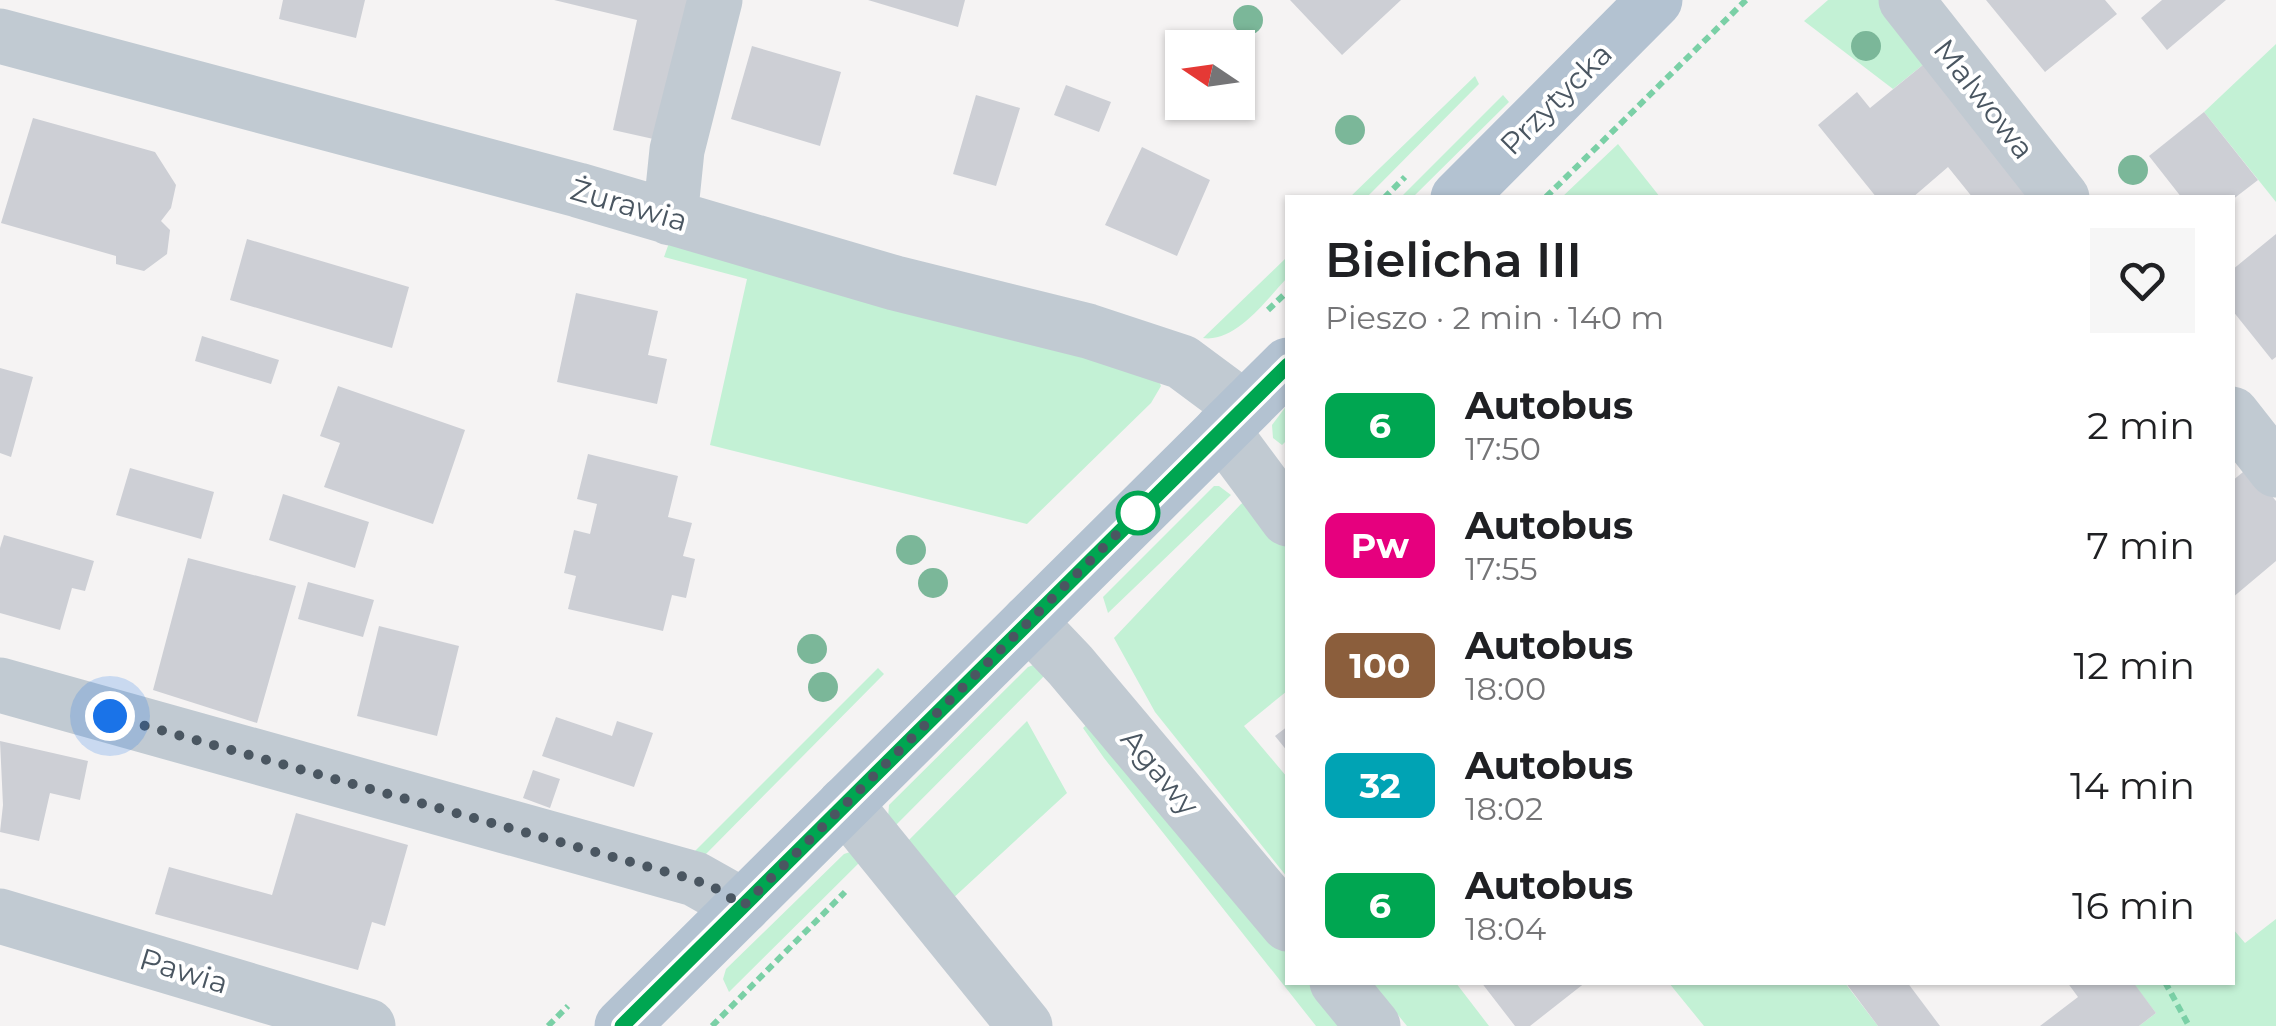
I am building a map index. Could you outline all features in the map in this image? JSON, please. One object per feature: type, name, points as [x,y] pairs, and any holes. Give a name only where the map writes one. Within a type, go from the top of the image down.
[{"type":"main road","name":"Przytycka","points":[[1461,195],[1655,0]]},
{"type":"main road","points":[[622,1026],[1285,368]]},
{"type":"street","points":[[670,218],[678,150],[715,0]]},
{"type":"street","name":"Malwowa","points":[[1906,0],[2060,195]]},
{"type":"street","name":"Żurawia","points":[[1,41],[559,184],[895,283],[1088,331],[1182,362],[1233,419],[1285,513]]},
{"type":"street","points":[[2235,418],[2276,470]]},
{"type":"street","name":"Agawy","points":[[1029,622],[1070,665],[1285,920]]},
{"type":"street","points":[[0,685],[695,880],[743,906]]},
{"type":"street","points":[[845,804],[1025,1026]]},
{"type":"street","name":"Pawia","points":[[0,916],[368,1026]]},
{"type":"street","points":[[1339,985],[1373,1026]]},
{"type":"path","points":[[1548,195],[1746,0]]},
{"type":"path","points":[[2167,985],[2189,1026]]},
{"type":"green space","points":[[1828,0],[1881,0],[1929,60],[1893,89],[1804,21]]},
{"type":"green space","points":[[2276,44],[2276,202],[2204,112]]},
{"type":"green space","points":[[1475,76],[1479,84],[1369,195],[1352,195]]},
{"type":"green space","points":[[1503,95],[1509,102],[1415,195],[1403,195]]},
{"type":"green space","points":[[1618,144],[1658,195],[1564,195]]},
{"type":"green space","points":[[669,243],[1157,377],[1161,386],[1151,403],[1027,524],[710,445],[747,279],[664,257]]},
{"type":"green space","points":[[1285,259],[1285,280],[1250,318],[1227,334],[1203,338]]},
{"type":"green space","points":[[1285,408],[1282,445],[1273,438],[1272,425]]},
{"type":"green space","points":[[1214,486],[1231,495],[1108,613],[1103,597]]},
{"type":"green space","points":[[1257,495],[1285,532],[1285,693],[1244,726],[1285,775],[1285,874],[1155,712],[1114,638],[1241,504]]},
{"type":"green space","points":[[1044,661],[1057,663],[895,826],[888,818],[889,805],[1028,667]]},
{"type":"green space","points":[[878,668],[884,674],[704,856],[693,853]]},
{"type":"green space","points":[[1097,715],[1285,950],[1285,985],[1314,985],[1346,1026],[1316,1026],[1083,728]]},
{"type":"green space","points":[[1027,721],[1067,793],[950,901],[904,845]]},
{"type":"green space","points":[[856,850],[866,856],[729,992],[723,979],[726,969],[844,854]]},
{"type":"green space","points":[[2276,919],[2276,1026],[2139,1026],[2156,1013],[2135,985],[2235,985],[2235,931],[2245,943]]},
{"type":"green space","points":[[1374,985],[1458,985],[1489,1026],[1407,1026]]},
{"type":"green space","points":[[1671,985],[1847,985],[1878,1026],[1704,1026]]},
{"type":"building","points":[[283,0],[365,0],[356,38],[279,19]]},
{"type":"building","points":[[554,0],[698,0],[667,142],[613,130],[637,20]]},
{"type":"building","points":[[868,0],[965,0],[958,27]]},
{"type":"building","points":[[1290,0],[1401,0],[1342,55]]},
{"type":"building","points":[[1986,0],[2105,0],[2117,14],[2045,72]]},
{"type":"building","points":[[2162,0],[2226,0],[2167,50],[2141,18]]},
{"type":"building","points":[[752,46],[841,72],[820,146],[731,119]]},
{"type":"building","points":[[1929,60],[2038,195],[1971,195],[1948,167],[1915,195],[1875,195],[1818,125],[1857,92],[1870,108]]},
{"type":"building","points":[[1066,85],[1111,102],[1099,132],[1054,115]]},
{"type":"building","points":[[976,95],[1020,108],[996,186],[953,174]]},
{"type":"building","points":[[2204,112],[2258,180],[2235,198],[2180,195],[2149,156]]},
{"type":"building","points":[[33,118],[155,152],[176,185],[171,208],[161,221],[170,230],[167,254],[144,271],[116,264],[116,256],[1,223]]},
{"type":"building","points":[[1142,147],[1210,180],[1177,256],[1105,225]]},
{"type":"building","points":[[2276,234],[2276,357],[2272,360],[2235,314],[2235,268]]},
{"type":"building","points":[[247,239],[409,287],[392,348],[230,300]]},
{"type":"building","points":[[576,293],[658,311],[648,355],[667,359],[657,404],[557,382]]},
{"type":"building","points":[[202,336],[279,360],[271,384],[195,361]]},
{"type":"building","points":[[0,368],[33,377],[11,457],[0,453]]},
{"type":"building","points":[[338,386],[465,430],[433,524],[324,487],[340,443],[320,436]]},
{"type":"building","points":[[588,454],[678,476],[668,517],[692,523],[683,556],[695,559],[686,598],[672,595],[663,631],[568,609],[576,576],[564,573],[574,530],[590,534],[597,504],[577,499]]},
{"type":"building","points":[[130,468],[214,492],[201,539],[116,515]]},
{"type":"building","points":[[2248,468],[2276,501],[2276,561],[2235,595],[2235,479]]},
{"type":"building","points":[[283,494],[369,522],[355,568],[269,540]]},
{"type":"building","points":[[4,535],[94,561],[85,591],[72,588],[60,630],[0,613],[0,548]]},
{"type":"building","points":[[188,558],[296,586],[257,723],[153,690]]},
{"type":"building","points":[[308,582],[374,600],[363,637],[298,619]]},
{"type":"building","points":[[379,626],[459,646],[437,736],[357,716]]},
{"type":"building","points":[[556,717],[612,736],[617,721],[653,733],[634,787],[542,756]]},
{"type":"building","points":[[1285,728],[1285,748],[1275,736]]},
{"type":"building","points":[[0,741],[88,761],[80,800],[50,793],[39,841],[0,832]]},
{"type":"building","points":[[533,770],[560,779],[550,808],[523,798]]},
{"type":"building","points":[[296,813],[408,845],[385,926],[372,922],[358,970],[155,914],[169,867],[272,895]]},
{"type":"building","points":[[1483,985],[1582,985],[1530,1026],[1515,1026]]},
{"type":"building","points":[[1847,985],[1909,985],[1940,1026],[1878,1026]]},
{"type":"building","points":[[2069,985],[2135,985],[2156,1013],[2139,1026],[2040,1026],[2078,997]]},
{"type":"bus line","name":"6","points":[[622,1026],[1285,368]]},
{"type":"route","points":[[110,716],[695,880],[743,906],[1138,513]]}]
